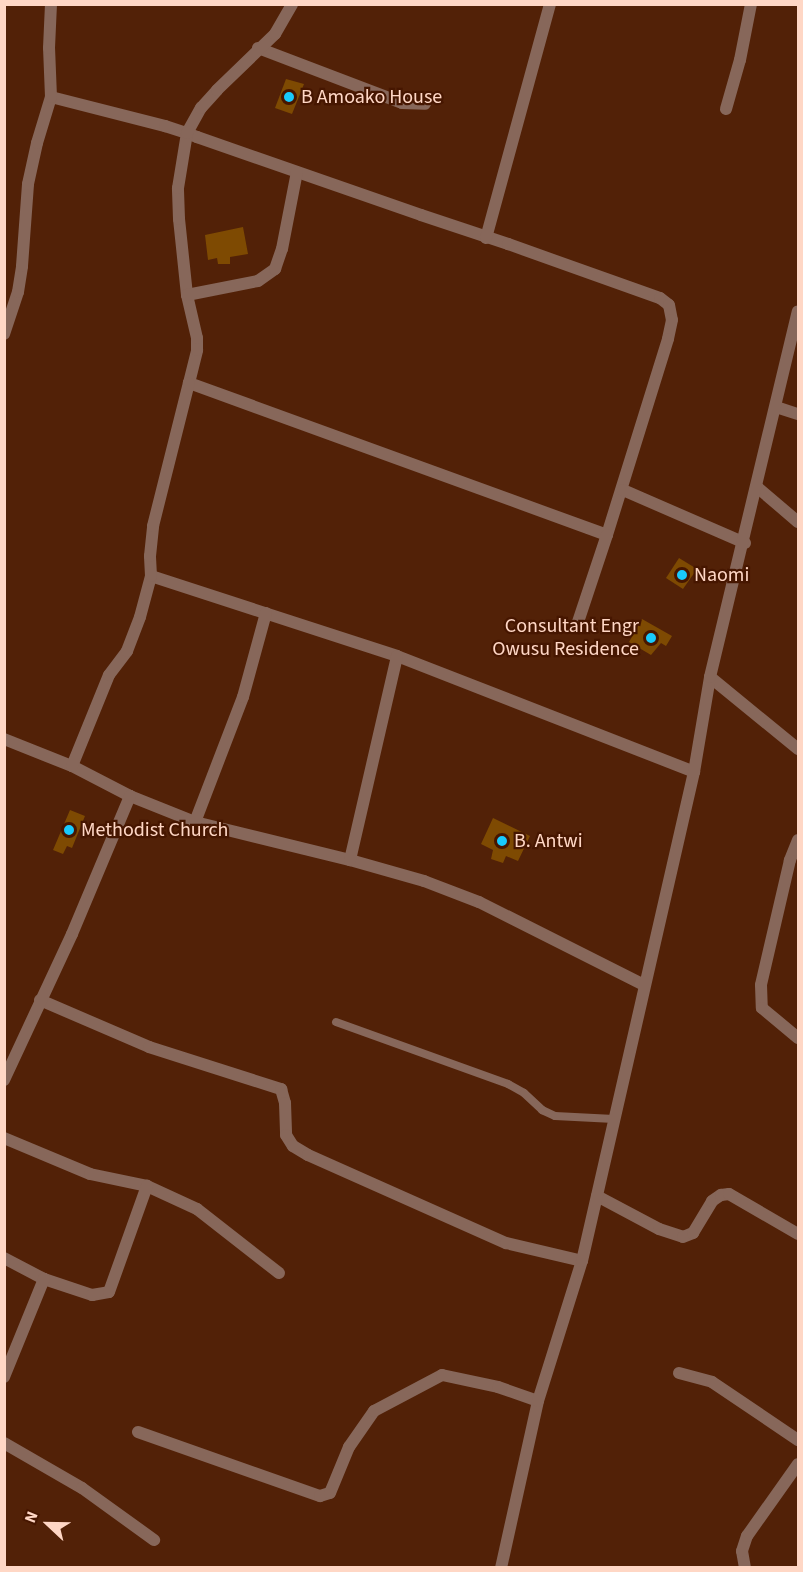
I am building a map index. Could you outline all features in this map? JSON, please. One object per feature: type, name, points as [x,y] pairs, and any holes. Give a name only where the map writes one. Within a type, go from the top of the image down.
[{"type":"street","points":[[4,334],[21,275],[28,184],[51,97],[49,32],[51,4]]},
{"type":"street","points":[[72,766],[109,675],[127,651],[141,617],[151,576],[153,526],[197,350],[197,338],[187,296],[178,208],[187,133],[201,108],[284,23],[292,4]]},
{"type":"street","points":[[486,238],[550,4]]},
{"type":"street","points":[[726,108],[740,60],[751,4]]},
{"type":"street","points":[[258,48],[402,103],[417,106],[425,104]]},
{"type":"street","points":[[51,97],[187,133],[660,298],[669,305],[672,320],[668,339],[623,490],[576,628]]},
{"type":"street","points":[[187,296],[258,281],[275,269],[282,249],[297,172]]},
{"type":"street","points":[[501,1568],[538,1401],[582,1261],[694,772],[710,677],[745,543],[798,311]]},
{"type":"street","points":[[189,383],[607,535]]},
{"type":"street","points":[[776,407],[798,414]]},
{"type":"street","points":[[757,487],[798,522]]},
{"type":"street","points":[[623,490],[745,543]]},
{"type":"street","points":[[151,576],[398,656],[694,772]]},
{"type":"street","points":[[195,822],[243,697],[266,613]]},
{"type":"street","points":[[350,860],[398,656]]},
{"type":"street","points":[[710,677],[798,749]]},
{"type":"street","points":[[4,739],[72,766],[130,796],[195,822],[350,860],[424,881],[479,903],[644,985]]},
{"type":"street","points":[[4,1080],[72,934],[130,796]]},
{"type":"street","points":[[798,840],[790,860],[761,985],[762,1008],[798,1038]]},
{"type":"street","points":[[40,1000],[149,1047],[281,1089],[285,1103],[286,1135],[293,1146],[308,1155],[506,1243],[582,1261]]},
{"type":"street","points":[[4,1138],[90,1174],[147,1186],[197,1209],[279,1272]]},
{"type":"street","points":[[4,1258],[44,1279],[93,1295],[102,1296],[110,1292],[147,1186]]},
{"type":"street","points":[[597,1196],[659,1229],[683,1237],[693,1233],[712,1201],[721,1195],[729,1194],[798,1234]]},
{"type":"street","points":[[4,1377],[44,1279]]},
{"type":"street","points":[[679,1373],[712,1382],[798,1440]]},
{"type":"street","points":[[138,1432],[320,1496],[330,1493],[349,1447],[374,1411],[442,1375],[498,1387],[538,1401]]},
{"type":"street","points":[[4,1443],[82,1488],[154,1540]]},
{"type":"street","points":[[745,1568],[742,1551],[747,1536],[798,1464]]},
{"type":"lane","points":[[336,1022],[508,1084],[524,1093],[542,1110],[555,1116],[614,1119]]},
{"type":"building","points":[[286,79],[304,84],[292,114],[275,108]]},
{"type":"building","points":[[243,227],[248,254],[230,257],[230,264],[218,264],[217,258],[208,260],[205,235]]},
{"type":"building","points":[[679,558],[697,569],[683,589],[666,578]]},
{"type":"building","name":"Consultant Engr Owusu Residence","points":[[642,619],[672,636],[666,646],[661,643],[651,655],[629,642]]},
{"type":"building","points":[[70,810],[85,816],[72,848],[67,846],[63,854],[53,850]]},
{"type":"building","points":[[493,818],[530,836],[518,861],[506,856],[503,863],[491,859],[493,850],[481,844]]},
{"type":"place","name":"B Amoako House","points":[[289,97]]},
{"type":"place","name":"Naomi","points":[[682,575]]},
{"type":"place","name":"Consultant Engr Owusu Residence","points":[[651,638]]},
{"type":"place","name":"Methodist Church","points":[[69,830]]},
{"type":"place","name":"B. Antwi","points":[[502,841]]}]
